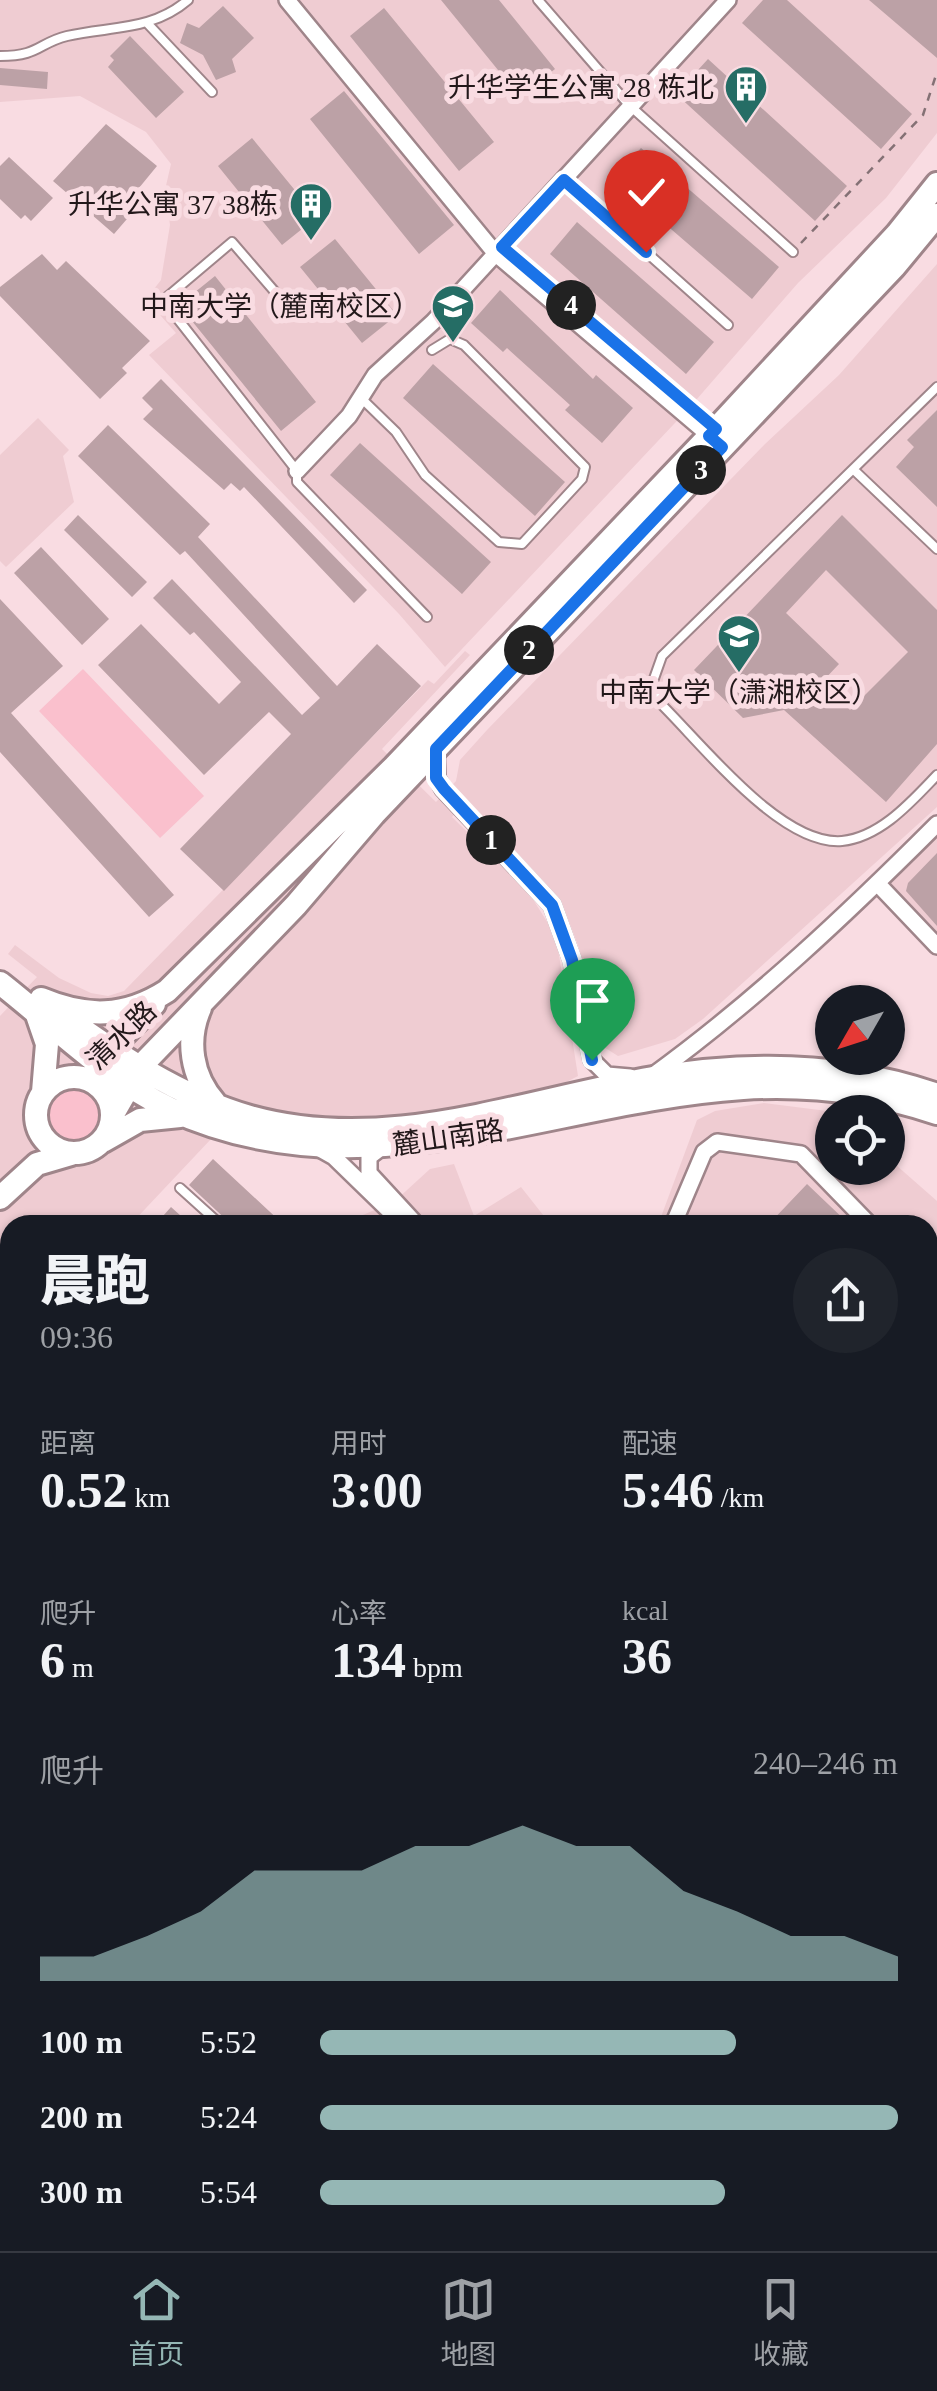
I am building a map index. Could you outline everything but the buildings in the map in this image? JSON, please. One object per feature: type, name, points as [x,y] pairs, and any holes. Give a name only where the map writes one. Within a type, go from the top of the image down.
[{"type":"main road","points":[[719,438],[937,184]]},
{"type":"main road","points":[[719,438],[894,267],[937,216]]},
{"type":"main road","name":"清水路","points":[[113,1114],[134,1076],[719,438]]},
{"type":"main road","name":"清水路","points":[[74,1076],[104,1055],[719,438]]},
{"type":"main road","name":"麓山南路","points":[[0,967],[38,1004],[193,1118],[243,1134],[310,1144],[382,1147],[440,1142],[634,1104],[745,1088],[850,1091],[937,1113]]},
{"type":"main road","name":"麓山南路","points":[[0,983],[38,1004]]},
{"type":"main road","points":[[0,1184],[28,1148],[43,1092],[47,1044],[38,1004],[101,1014],[136,1008],[166,991]]},
{"type":"main road","points":[[203,1002],[194,1021],[192,1058],[197,1076],[218,1105]]},
{"type":"main road","name":"麓山南路","points":[[134,1076],[286,1125],[378,1130],[496,1113],[648,1079],[715,1070],[802,1069],[875,1077],[937,1095]]},
{"type":"main road","points":[[43,1092],[56,1081],[74,1076],[90,1080],[104,1090],[113,1114],[100,1143]]},
{"type":"main road","points":[[0,1198],[37,1164],[100,1143],[154,1116],[193,1118]]},
{"type":"main road","points":[[36,1120],[48,1144],[72,1154]]},
{"type":"street","points":[[286,0],[499,250],[719,438]]},
{"type":"street","points":[[299,0],[499,250]]},
{"type":"street","points":[[297,471],[361,398],[374,376],[433,322],[728,0]]},
{"type":"street","points":[[436,749],[436,778],[444,789],[552,905],[568,945],[598,1069],[607,1075],[648,1079],[702,1038],[877,883],[937,824]]},
{"type":"street","points":[[877,883],[937,946]]},
{"type":"street","points":[[702,1038],[697,1060],[715,1070]]},
{"type":"street","points":[[677,1215],[704,1152],[717,1142],[801,1154],[860,1215]]},
{"type":"street","points":[[310,1144],[334,1157],[394,1215]]},
{"type":"street","points":[[382,1147],[369,1157],[369,1173],[408,1215]]},
{"type":"lane","points":[[0,56],[32,55],[70,35],[148,24],[188,0]]},
{"type":"lane","points":[[538,0],[629,105],[793,252]]},
{"type":"lane","points":[[148,24],[212,92]]},
{"type":"lane","points":[[564,180],[728,325]]},
{"type":"lane","points":[[288,307],[232,242],[167,297],[170,309],[297,471],[296,482],[428,618]]},
{"type":"lane","points":[[361,398],[396,432],[425,476],[499,542],[522,544],[582,479],[585,467],[464,345],[444,340],[432,350]]},
{"type":"lane","points":[[937,387],[662,656],[651,688],[660,703],[784,824],[818,839],[843,841],[884,824],[937,775]]},
{"type":"lane","points":[[854,470],[937,549]]},
{"type":"lane","points":[[180,1188],[209,1215]]},
{"type":"path","points":[[793,252],[923,115],[937,72]]},
{"type":"shaded area","name":"中南大学（麓南校区）","points":[[0,0],[937,0],[937,133],[886,198],[798,283],[690,407],[445,667],[399,614],[149,355],[176,333],[146,299],[161,280],[170,225],[165,190],[171,164],[146,132],[80,96],[0,102]]},
{"type":"shaded area","points":[[937,264],[937,807],[703,1019],[675,1039],[618,1056],[599,1044],[579,948],[562,903],[466,801],[452,817],[529,893],[556,936],[578,1076],[553,1089],[428,1115],[335,1120],[244,1104],[139,1215],[0,1215],[0,1016],[37,977],[8,954],[15,945],[59,978],[91,993],[108,996],[124,991],[428,680],[434,684],[465,651],[470,655],[382,749],[436,802],[456,781],[460,760],[765,444],[839,375]]},
{"type":"shaded area","points":[[38,418],[69,450],[63,456],[74,502],[6,567],[0,561],[0,455]]},
{"type":"shaded area","points":[[83,669],[204,796],[160,838],[39,711]]},
{"type":"shaded area","points":[[937,824],[937,946],[877,883]]},
{"type":"shaded area","points":[[72,1088],[91,1096],[99,1115],[91,1134],[72,1142],[53,1134],[45,1115],[53,1096]]},
{"type":"shaded area","points":[[764,1103],[815,1109],[815,1185],[905,1185],[905,1173],[937,1201],[937,1215],[662,1215],[697,1120],[715,1111]]},
{"type":"shaded area","points":[[454,1164],[474,1215],[363,1215],[395,1201],[430,1169]]},
{"type":"shaded area","points":[[521,1187],[543,1215],[476,1215]]},
{"type":"place","name":"升华学生公寓 28 栋北","points":[[746,125]]},
{"type":"place","name":"升华公寓 37 38栋","points":[[311,242]]},
{"type":"place","name":"中南大学（麓南校区）","points":[[453,344]]},
{"type":"place","name":"中南大学（潇湘校区）","points":[[739,674]]},
{"type":"route","points":[[592,1060],[572,960],[552,905],[468,818],[436,778],[434,766],[436,749],[722,447],[709,436],[716,429],[502,247],[564,180],[646,252]]}]
